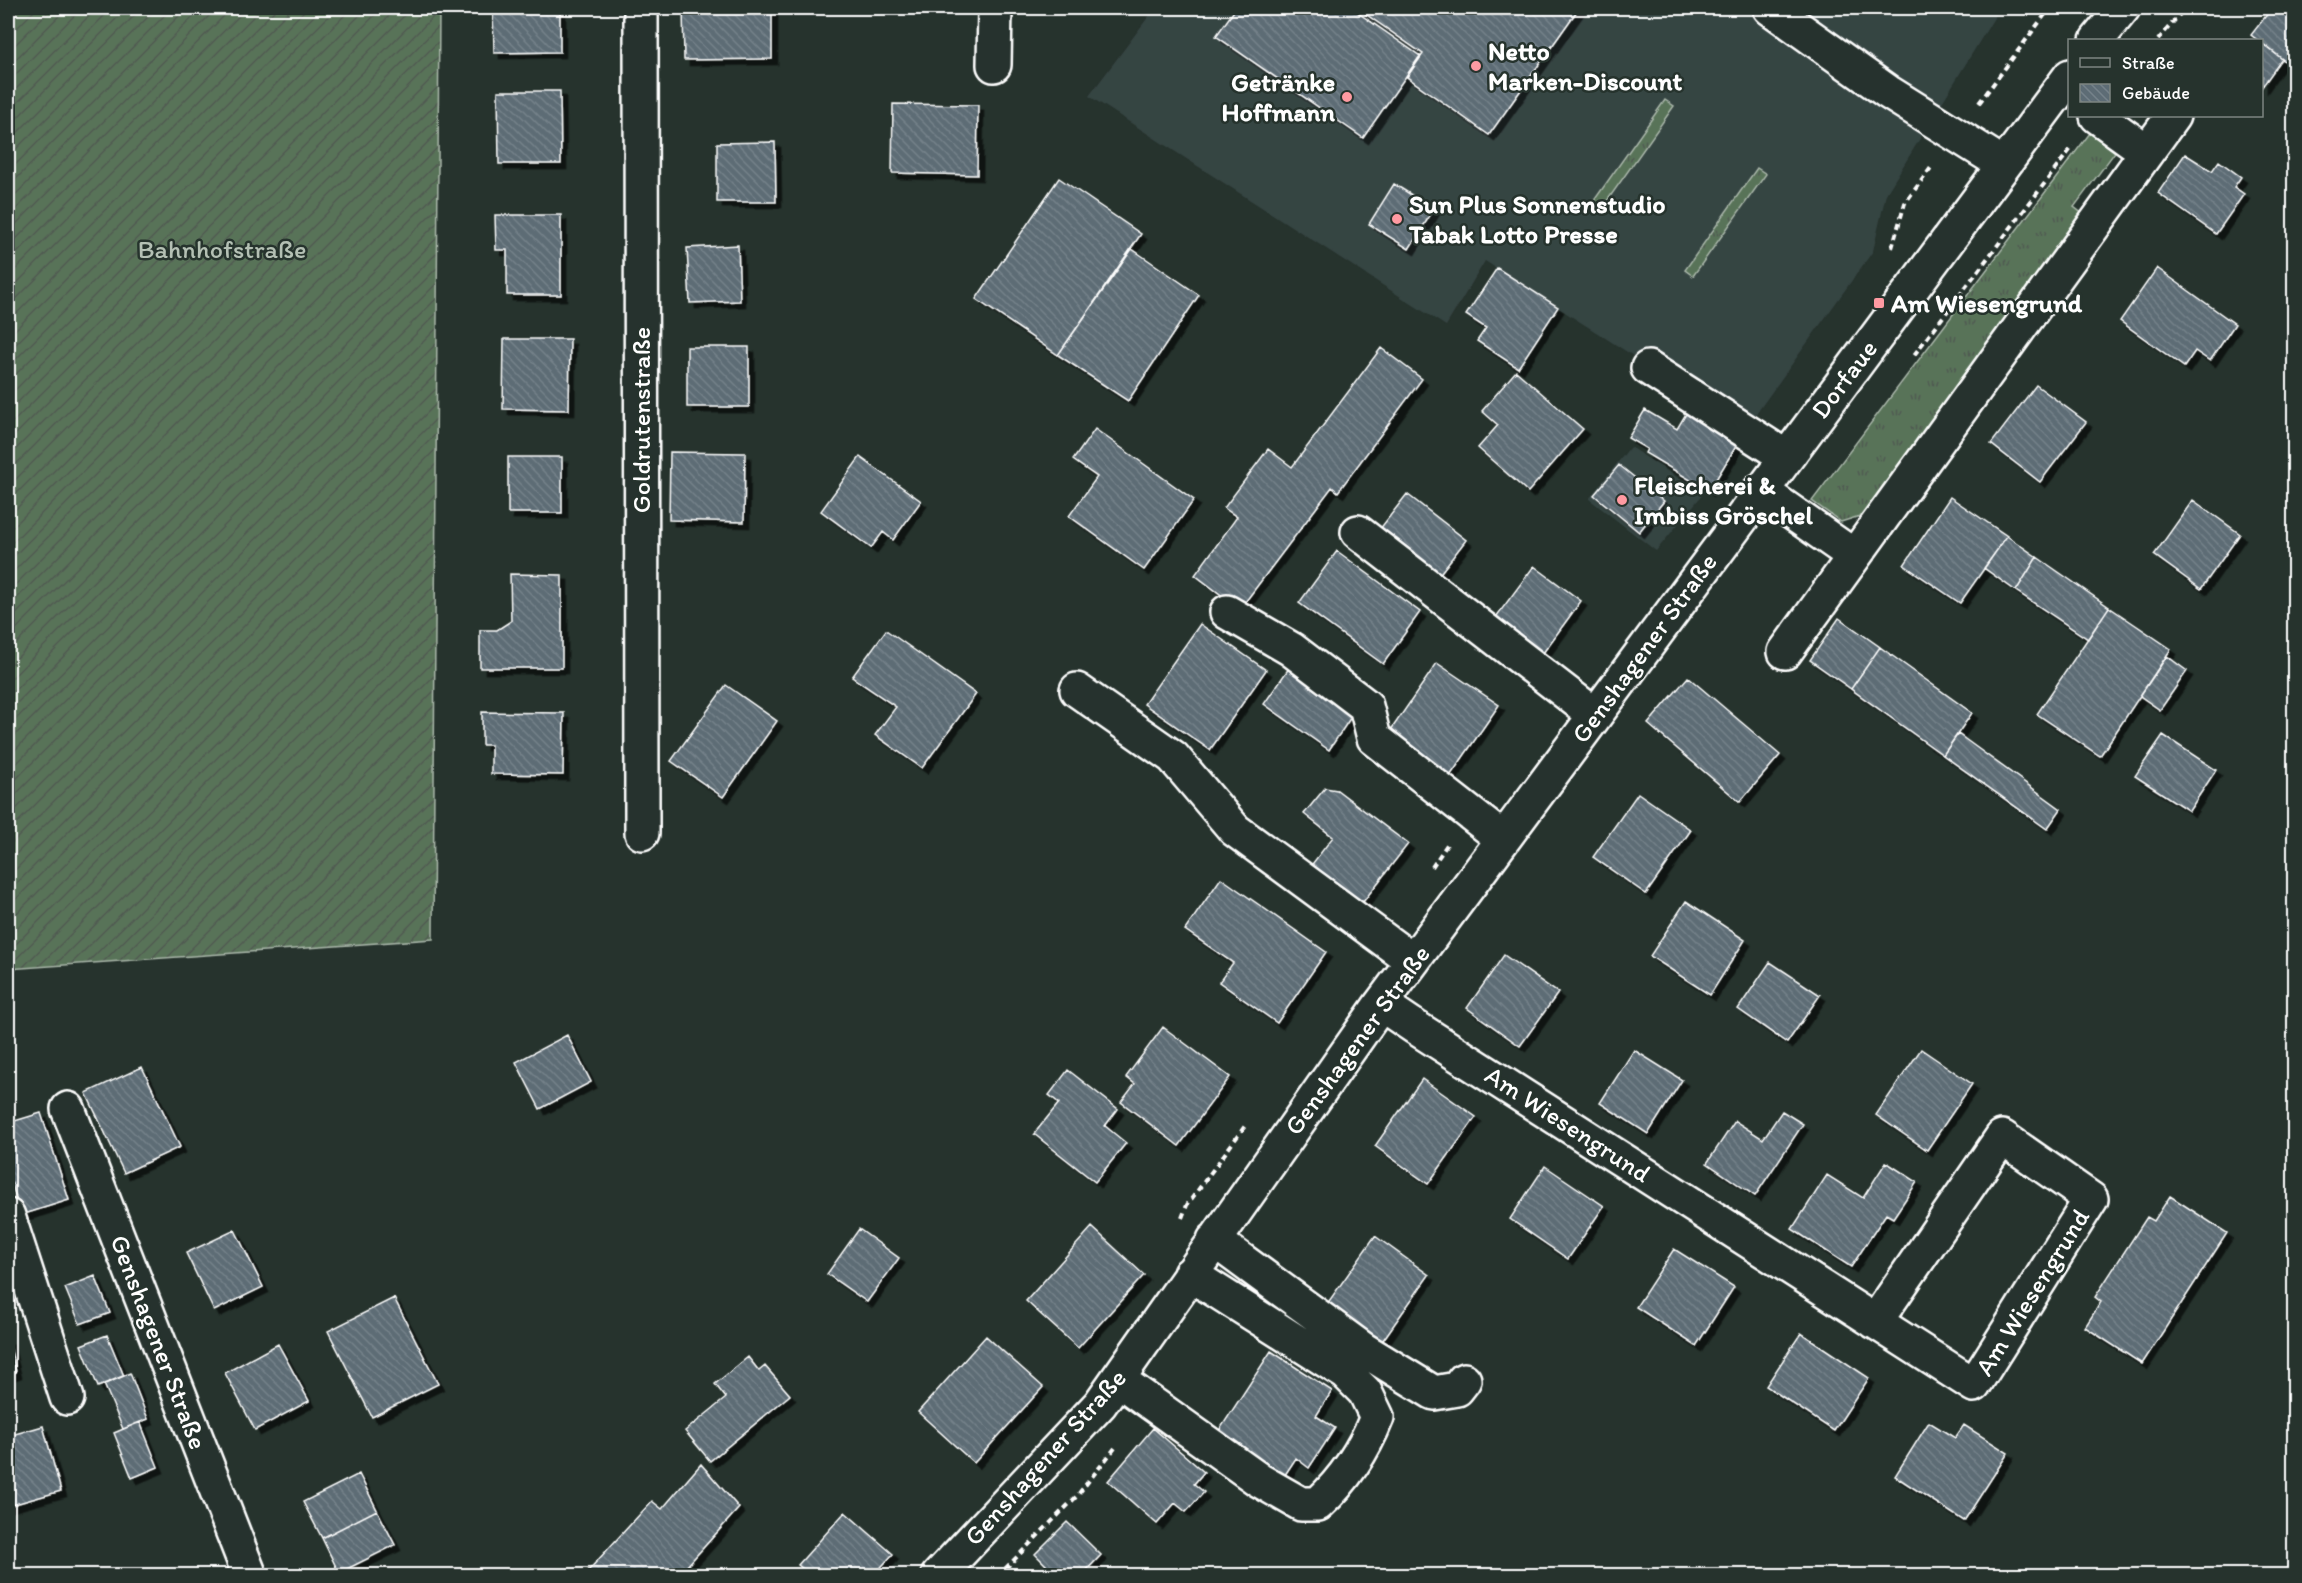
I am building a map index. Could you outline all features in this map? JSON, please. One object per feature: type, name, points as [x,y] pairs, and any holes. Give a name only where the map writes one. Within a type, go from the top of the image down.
[{"type":"street","name":"Goldrutenstraße","points":[[641,8],[642,833]]},
{"type":"street","points":[[994,65],[995,8]]},
{"type":"street","points":[[1770,8],[1888,92],[2003,164]]},
{"type":"street","points":[[2098,39],[2123,8]]},
{"type":"street","name":"Dorfaue","points":[[1760,490],[2003,164],[2066,86]]},
{"type":"street","points":[[2098,117],[2147,153]]},
{"type":"street","points":[[1785,652],[2173,117]]},
{"type":"street","points":[[1648,368],[1786,457]]},
{"type":"street","points":[[1760,490],[1854,556]]},
{"type":"street","name":"Genshagener Straße","points":[[938,1575],[1100,1404],[1119,1380],[1190,1274],[1381,1004],[1760,490]]},
{"type":"street","points":[[1358,532],[1595,715]]},
{"type":"street","points":[[1227,612],[1291,650],[1366,706],[1374,738],[1503,839]]},
{"type":"street","points":[[1077,690],[1173,756],[1235,830],[1413,961]]},
{"type":"street","name":"Am Wiesengrund","points":[[1381,1004],[1875,1322],[1974,1385],[2091,1199],[2002,1137],[1875,1322]]},
{"type":"street","name":"Genshagener Straße","points":[[68,1109],[250,1575]]},
{"type":"street","points":[[8,1216],[67,1398]]},
{"type":"street","points":[[1214,1240],[1364,1350],[1434,1393],[1457,1389],[1464,1380]]},
{"type":"street","points":[[1119,1380],[1259,1480],[1301,1504],[1318,1504],[1332,1491],[1366,1443],[1377,1418],[1365,1392],[1346,1373],[1190,1274]]},
{"type":"path","points":[[2159,39],[2185,8]]},
{"type":"path","points":[[1909,362],[2075,144]]},
{"type":"path","points":[[998,1575],[1076,1497],[1152,1402]]},
{"type":"shaded area","points":[[1155,8],[2000,8],[1886,194],[1873,251],[1746,428],[1485,261],[1446,326],[1089,96]]},
{"type":"shaded area","points":[[1630,447],[1703,494],[1656,551],[1589,499]]},
{"type":"green space","name":"Bahnhofstraße","points":[[8,8],[439,8],[433,939],[8,969]]},
{"type":"green space","points":[[1665,100],[1674,106],[1602,208],[1593,202]]},
{"type":"green space","points":[[2090,133],[2115,152],[2074,207],[2088,218],[1863,515],[1841,522],[1812,501]]},
{"type":"green space","points":[[1757,168],[1766,174],[1693,276],[1685,270]]},
{"type":"building","points":[[493,8],[560,8],[560,52],[494,53]]},
{"type":"building","points":[[683,8],[772,8],[772,59],[684,60]]},
{"type":"building","name":"Getränke Hoffmann","points":[[1236,8],[1351,8],[1420,56],[1363,138],[1216,36]]},
{"type":"building","name":"Netto Marken-Discount","points":[[1357,8],[1579,8],[1489,135],[1407,77],[1423,54]]},
{"type":"building","points":[[2272,8],[2294,8],[2294,68],[2263,44],[2263,39],[2256,39],[2251,35]]},
{"type":"building","points":[[2263,44],[2282,59],[2263,86]]},
{"type":"building","points":[[498,91],[560,91],[561,164],[499,164]]},
{"type":"building","points":[[893,104],[978,105],[977,175],[892,173]]},
{"type":"building","points":[[775,142],[776,202],[717,202],[717,143]]},
{"type":"building","points":[[2185,154],[2212,171],[2219,161],[2241,177],[2234,187],[2244,194],[2216,234],[2158,193]]},
{"type":"building","points":[[1059,178],[1141,234],[1058,355],[976,299]]},
{"type":"building","points":[[1394,184],[1434,209],[1409,249],[1369,224]]},
{"type":"building","points":[[495,215],[561,215],[561,295],[507,295],[507,250],[496,250]]},
{"type":"building","points":[[738,245],[740,301],[690,303],[687,248]]},
{"type":"building","points":[[1132,249],[1199,295],[1128,401],[1058,355]]},
{"type":"building","points":[[1497,268],[1558,307],[1518,368],[1477,341],[1486,328],[1466,315]]},
{"type":"building","points":[[2157,268],[2235,324],[2210,361],[2195,351],[2184,367],[2120,321]]},
{"type":"building","points":[[504,339],[570,339],[569,410],[503,409]]},
{"type":"building","points":[[687,347],[749,347],[749,407],[687,407]]},
{"type":"building","points":[[1381,348],[1422,379],[1338,492],[1332,487],[1240,609],[1195,575],[1237,517],[1224,508],[1268,449],[1292,467]]},
{"type":"building","points":[[1516,371],[1583,429],[1528,492],[1478,448],[1498,425],[1482,411]]},
{"type":"building","points":[[2036,385],[2086,422],[2040,482],[1991,444]]},
{"type":"building","points":[[1645,410],[1677,429],[1687,412],[1738,443],[1709,491],[1645,453],[1647,449],[1628,438]]},
{"type":"building","points":[[1095,429],[1194,500],[1144,570],[1069,516],[1097,477],[1073,460]]},
{"type":"building","points":[[670,452],[745,453],[744,522],[669,520]]},
{"type":"building","points":[[508,457],[562,457],[562,513],[508,513]]},
{"type":"building","points":[[860,457],[921,501],[893,540],[883,532],[871,548],[821,511]]},
{"type":"building","points":[[1619,465],[1664,501],[1639,532],[1594,495]]},
{"type":"building","points":[[1407,494],[1466,540],[1435,580],[1376,534]]},
{"type":"building","points":[[1950,497],[2007,536],[1960,603],[1904,565]]},
{"type":"building","points":[[2193,500],[2240,534],[2201,589],[2154,555]]},
{"type":"building","points":[[2007,536],[2037,557],[2016,591],[1984,568]]},
{"type":"building","points":[[1337,551],[1420,612],[1383,664],[1299,603]]},
{"type":"building","points":[[2037,557],[2109,607],[2088,639],[2016,591]]},
{"type":"building","points":[[1534,566],[1581,601],[1543,653],[1496,617]]},
{"type":"building","points":[[510,574],[562,575],[562,668],[480,668],[480,630],[497,630],[511,621]]},
{"type":"building","points":[[2109,607],[2171,649],[2100,756],[2037,714]]},
{"type":"building","points":[[1839,618],[1880,647],[1851,689],[1810,660]]},
{"type":"building","points":[[1200,624],[1266,670],[1210,750],[1144,704]]},
{"type":"building","points":[[886,630],[976,694],[922,768],[875,735],[896,707],[852,677]]},
{"type":"building","points":[[1880,647],[1972,713],[1943,755],[1851,689]]},
{"type":"building","points":[[2167,656],[2187,671],[2160,710],[2140,696]]},
{"type":"building","points":[[1437,663],[1499,705],[1448,779],[1386,737]]},
{"type":"building","points":[[1289,668],[1353,714],[1329,750],[1264,704]]},
{"type":"building","points":[[1688,677],[1780,755],[1740,802],[1648,724]]},
{"type":"building","points":[[726,685],[777,721],[723,797],[671,761]]},
{"type":"building","points":[[482,712],[564,713],[563,775],[491,774],[491,745],[482,745]]},
{"type":"building","points":[[1958,734],[2061,809],[2047,829],[1943,755]]},
{"type":"building","points":[[2163,735],[2216,770],[2189,811],[2135,776]]},
{"type":"building","points":[[1325,788],[1337,790],[1408,844],[1356,911],[1306,872],[1333,837],[1304,814]]},
{"type":"building","points":[[1638,793],[1691,830],[1646,894],[1593,857]]},
{"type":"building","points":[[1221,878],[1326,952],[1277,1023],[1219,982],[1233,963],[1185,930]]},
{"type":"building","points":[[1686,901],[1745,940],[1710,995],[1650,956]]},
{"type":"building","points":[[1504,955],[1558,993],[1520,1046],[1467,1008]]},
{"type":"building","points":[[1770,962],[1820,995],[1787,1043],[1738,1009]]},
{"type":"building","points":[[1163,1027],[1230,1077],[1179,1146],[1121,1102],[1135,1084],[1126,1077]]},
{"type":"building","points":[[567,1035],[591,1082],[540,1109],[516,1062]]},
{"type":"building","points":[[1921,1049],[1972,1084],[1927,1150],[1876,1115]]},
{"type":"building","points":[[1634,1050],[1682,1080],[1648,1134],[1600,1103]]},
{"type":"building","points":[[142,1067],[180,1147],[124,1173],[86,1093]]},
{"type":"building","points":[[1068,1070],[1118,1109],[1105,1126],[1126,1143],[1095,1182],[1034,1134],[1059,1103],[1049,1095]]},
{"type":"building","points":[[1422,1079],[1476,1117],[1428,1184],[1375,1146]]},
{"type":"building","points":[[1782,1111],[1803,1124],[1755,1196],[1707,1163],[1735,1121],[1763,1139]]},
{"type":"building","points":[[41,1113],[69,1200],[21,1215],[8,1171],[8,1123]]},
{"type":"building","points":[[1886,1162],[1917,1182],[1893,1218],[1886,1214],[1851,1267],[1792,1229],[1827,1175],[1863,1198]]},
{"type":"building","points":[[1545,1166],[1604,1206],[1568,1259],[1510,1219]]},
{"type":"building","points":[[2170,1196],[2227,1233],[2142,1364],[2085,1327],[2101,1302],[2095,1297],[2147,1217],[2154,1221]]},
{"type":"building","points":[[1092,1227],[1144,1275],[1078,1348],[1026,1301]]},
{"type":"building","points":[[859,1229],[899,1258],[867,1302],[827,1274]]},
{"type":"building","points":[[235,1230],[263,1287],[214,1311],[186,1253]]},
{"type":"building","points":[[1375,1236],[1429,1275],[1376,1350],[1322,1311]]},
{"type":"building","points":[[1674,1249],[1734,1287],[1696,1346],[1636,1307]]},
{"type":"building","points":[[95,1276],[110,1313],[80,1324],[65,1288]]},
{"type":"building","points":[[394,1298],[438,1384],[372,1417],[328,1331]]},
{"type":"building","points":[[1801,1333],[1869,1378],[1834,1431],[1766,1386]]},
{"type":"building","points":[[107,1335],[124,1376],[98,1387],[81,1345]]},
{"type":"building","points":[[986,1336],[1043,1387],[974,1463],[918,1412]]},
{"type":"building","points":[[8,1339],[16,1372],[8,1375]]},
{"type":"building","points":[[278,1344],[309,1401],[255,1430],[225,1373]]},
{"type":"building","points":[[1271,1351],[1332,1391],[1316,1416],[1335,1428],[1309,1468],[1296,1458],[1279,1484],[1213,1440]]},
{"type":"building","points":[[748,1357],[759,1371],[765,1366],[790,1395],[710,1461],[685,1431],[726,1398],[715,1384]]},
{"type":"building","points":[[130,1373],[148,1419],[123,1429],[104,1384]]},
{"type":"building","points":[[140,1422],[158,1467],[132,1478],[114,1433]]},
{"type":"building","points":[[1929,1422],[1955,1438],[1964,1425],[2008,1453],[1964,1521],[1895,1476]]},
{"type":"building","points":[[43,1426],[61,1491],[8,1506],[8,1436]]},
{"type":"building","points":[[1153,1428],[1204,1472],[1194,1484],[1204,1492],[1186,1512],[1175,1503],[1157,1524],[1108,1481]]},
{"type":"building","points":[[701,1464],[739,1508],[678,1576],[588,1576],[587,1572],[652,1501],[662,1509]]},
{"type":"building","points":[[359,1474],[377,1510],[322,1538],[303,1502]]},
{"type":"building","points":[[377,1510],[395,1545],[339,1573],[322,1538]]},
{"type":"building","points":[[845,1512],[893,1554],[873,1576],[811,1576],[798,1565]]},
{"type":"building","points":[[1067,1522],[1101,1555],[1081,1576],[1057,1576],[1035,1554]]},
{"type":"place","name":"Netto Marken-Discount","points":[[1476,66]]},
{"type":"place","name":"Getränke Hoffmann","points":[[1347,97]]},
{"type":"place","name":"Sun Plus Sonnenstudio Tabak Lotto Presse","points":[[1397,219]]},
{"type":"place","name":"Am Wiesengrund","points":[[1879,303]]},
{"type":"place","name":"Fleischerei & Imbiss Gröschel","points":[[1622,500]]}]
